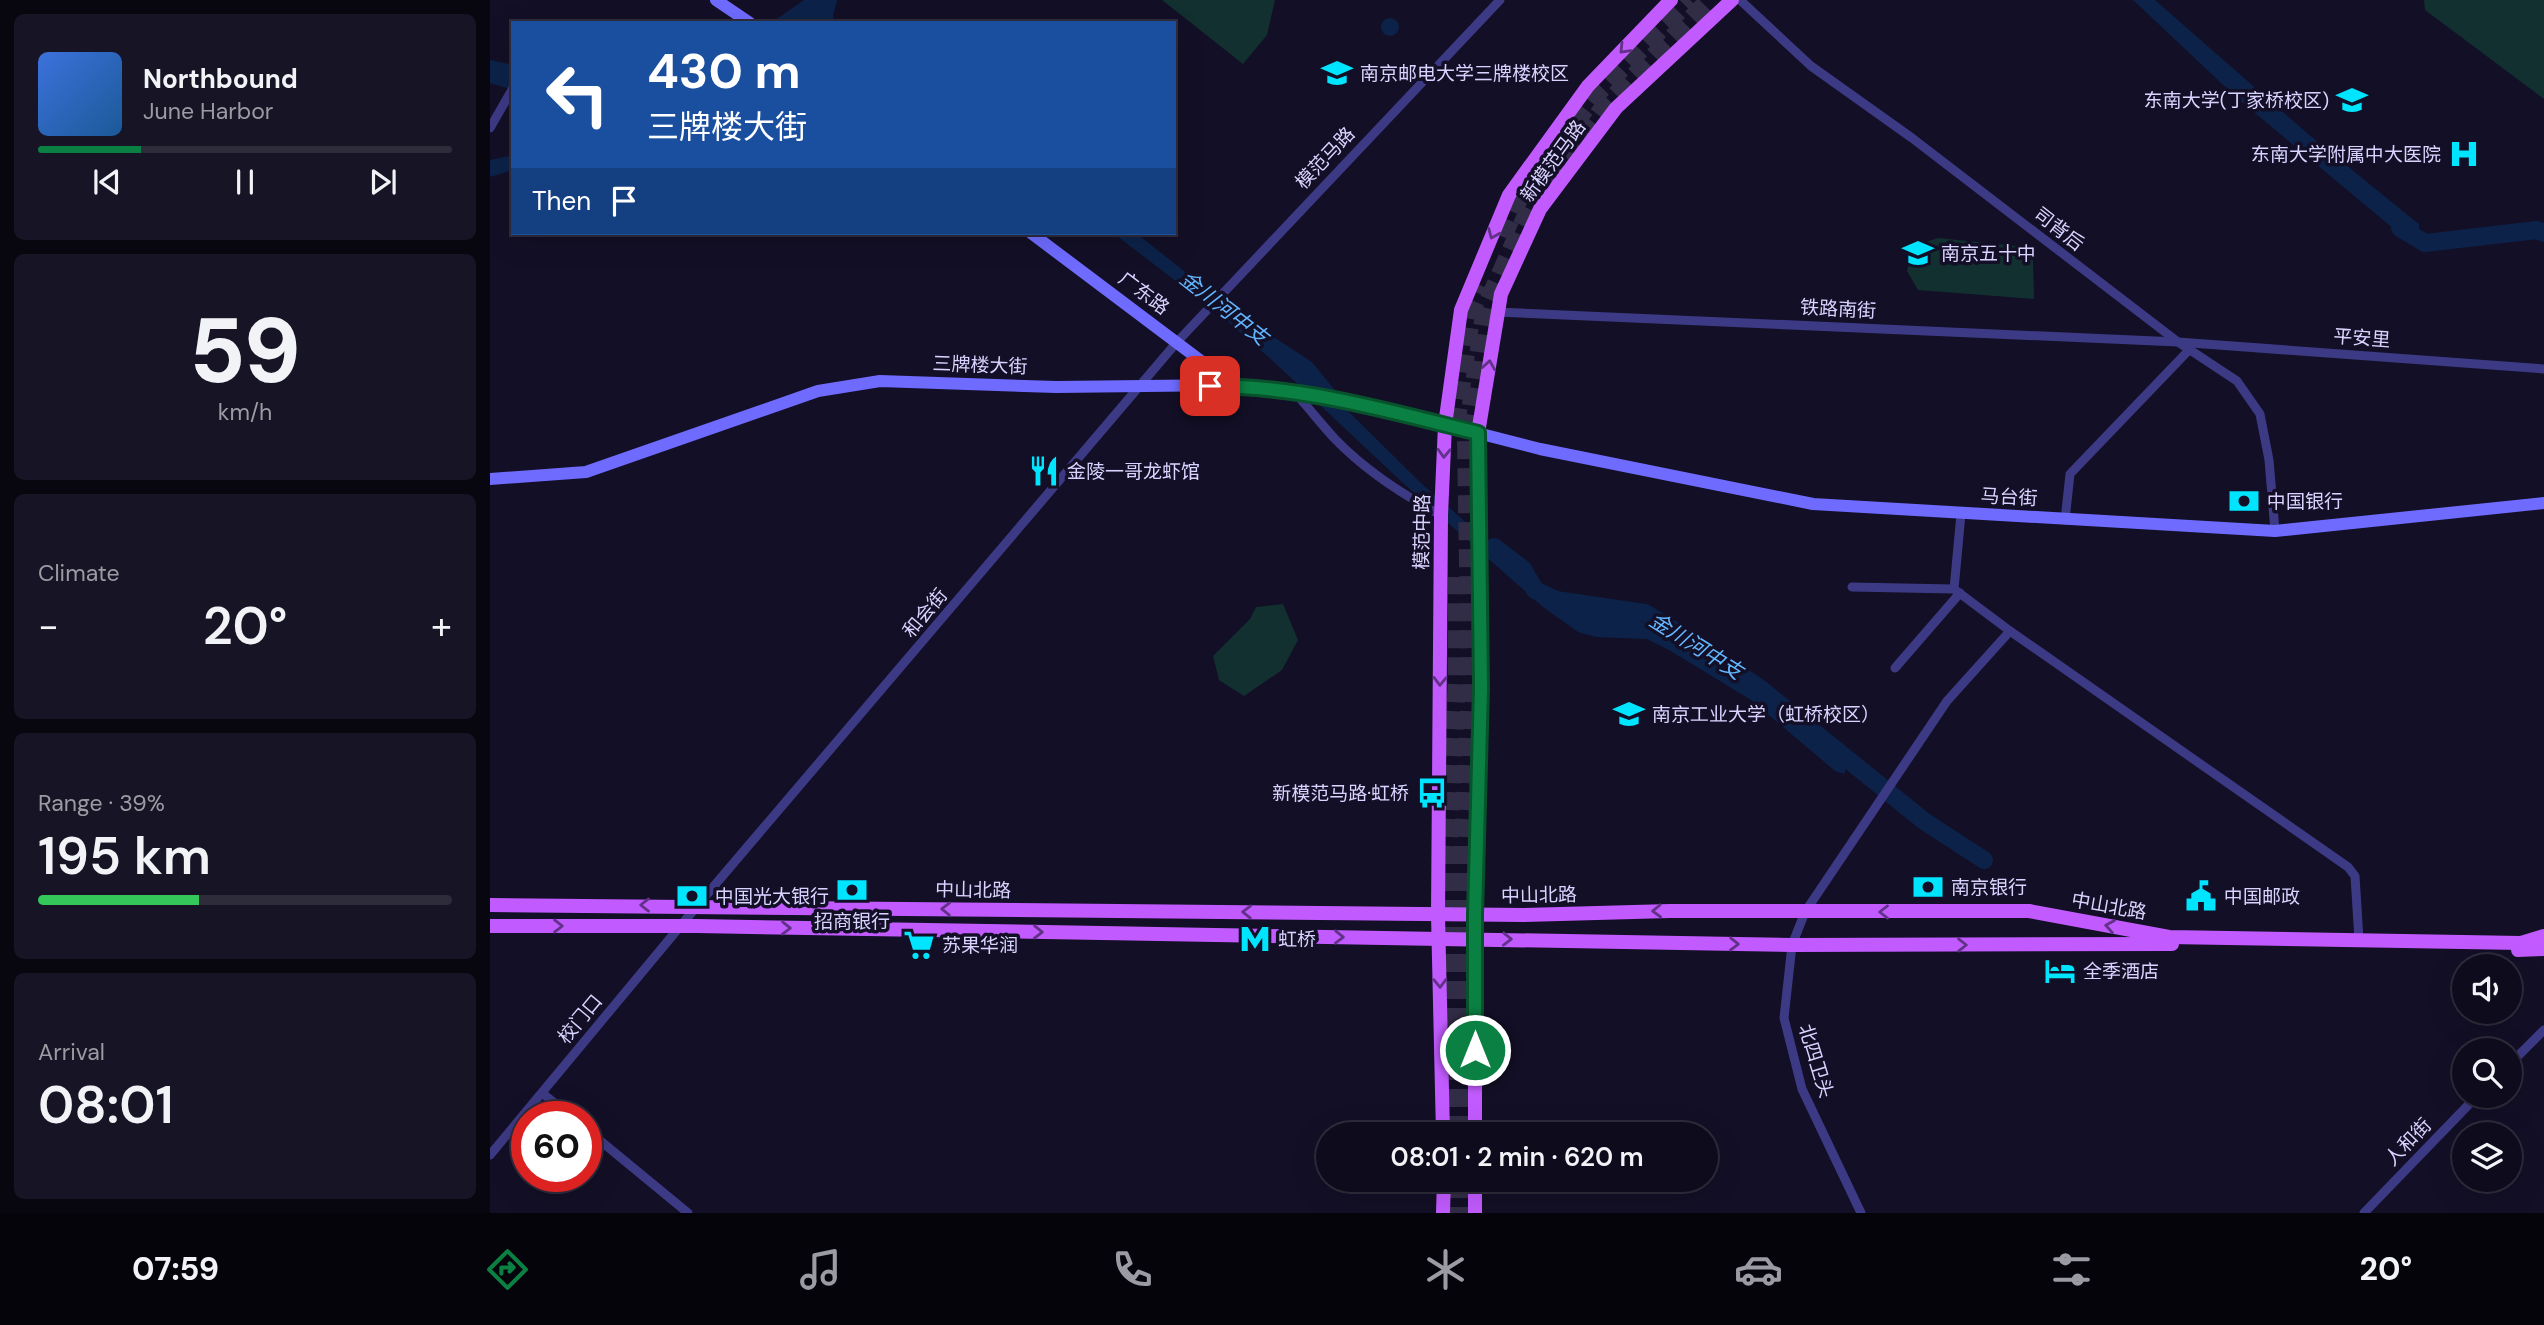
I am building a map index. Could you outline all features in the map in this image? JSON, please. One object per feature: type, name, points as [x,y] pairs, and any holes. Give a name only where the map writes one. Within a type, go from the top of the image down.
[{"type":"main road","name":"模范中路","points":[[1443,1122],[1438,915],[1441,515],[1445,425],[1461,310],[1509,195],[1588,86],[1671,0]]},
{"type":"main road","name":"新模范马路","points":[[1478,433],[1497,312],[1507,277],[1540,209],[1616,108],[1732,0]]},
{"type":"main road","points":[[1475,1122],[1475,915],[1481,688],[1478,433]]},
{"type":"main road","name":"中山北路","points":[[490,905],[1438,915],[1670,911],[2029,911],[2169,937],[2521,943],[2544,936]]},
{"type":"main road","name":"中山北路","points":[[490,926],[681,926],[1792,945],[2170,944],[2544,949]]},
{"type":"main road","points":[[1443,1213],[1444,1192]]},
{"type":"main road","points":[[1475,1192],[1475,1213]]},
{"type":"street","points":[[716,0],[747,21]]},
{"type":"street","name":"模范马路","points":[[1177,342],[1500,0]]},
{"type":"street","name":"司背后","points":[[1740,0],[1811,66],[1924,147],[2178,342],[2237,381],[2259,414],[2269,460],[2275,531]]},
{"type":"street","points":[[490,128],[511,91]]},
{"type":"street","name":"广东路","points":[[1034,235],[1233,386]]},
{"type":"street","name":"铁路南街","points":[[1497,312],[2178,342]]},
{"type":"street","name":"和会街","points":[[697,906],[1177,342]]},
{"type":"street","name":"平安里","points":[[2178,342],[2544,369]]},
{"type":"street","points":[[2065,520],[2070,474],[2189,350]]},
{"type":"street","name":"三牌楼大街","points":[[490,479],[586,472],[818,391],[880,381],[1056,387],[1233,386],[1345,399],[1478,433]]},
{"type":"street","points":[[1296,393],[1335,440],[1362,464],[1414,501],[1441,515]]},
{"type":"street","name":"马台街","points":[[1478,433],[1540,449],[1813,504],[1961,514],[2275,531],[2544,503]]},
{"type":"street","points":[[1895,668],[1957,591],[1961,514]]},
{"type":"street","points":[[1852,587],[1957,591],[2010,631],[2348,867],[2355,876],[2359,940]]},
{"type":"street","name":"北四卫头","points":[[1861,1213],[1802,1089],[1784,1018],[1792,945],[1805,912],[1947,701],[2010,631]]},
{"type":"street","name":"校门口","points":[[490,1155],[697,906]]},
{"type":"street","points":[[2522,1052],[2544,1030]]},
{"type":"street","points":[[542,1093],[552,1101]]},
{"type":"street","name":"人和街","points":[[2364,1213],[2465,1108]]},
{"type":"street","points":[[602,1142],[688,1213]]},
{"type":"green space","points":[[1162,0],[1275,0],[1267,35],[1243,64]]},
{"type":"green space","points":[[2424,0],[2544,0],[2544,99],[2425,10]]},
{"type":"green space","points":[[1938,238],[2016,246],[2033,257],[2034,299],[1918,290],[1907,271],[1914,246]]},
{"type":"green space","points":[[1283,604],[1298,640],[1282,670],[1244,696],[1219,680],[1213,656],[1250,619],[1256,607]]},
{"type":"water","points":[[804,0],[837,0],[833,16],[835,21],[774,21]]},
{"type":"water","points":[[2133,0],[2155,0],[2307,133],[2419,224],[2419,250],[2237,98]]},
{"type":"water","points":[[1390,18],[1396,21],[1399,27],[1396,33],[1390,36],[1384,33],[1381,27],[1384,21]]},
{"type":"water","points":[[490,60],[511,65],[511,89],[490,83]]},
{"type":"water","points":[[511,155],[511,171],[490,177],[490,160]]},
{"type":"water","points":[[1116,235],[1139,235],[1250,323],[1352,415],[1422,484],[1544,590],[1575,604],[1622,614],[1654,627],[1747,685],[1847,766],[1844,774],[1835,771],[1751,700],[1669,650],[1647,639],[1596,637],[1578,632],[1543,607],[1403,483],[1224,318]]},
{"type":"waterway","points":[[2400,228],[2425,243],[2537,230],[2544,233]]},
{"type":"waterway","name":"金川河中支","points":[[1259,338],[1306,369],[1337,407]]},
{"type":"waterway","name":"金川河中支","points":[[1494,547],[1523,569],[1535,590],[1556,600],[1645,613],[1696,644],[1762,690],[1924,821],[1984,860]]},
{"type":"tunnel","points":[[1503,237],[1520,197],[1561,140],[1600,91],[1690,0]]},
{"type":"tunnel","points":[[1465,1122],[1463,842],[1470,692],[1466,439],[1485,308],[1531,204],[1569,151],[1606,104],[1709,0]]},
{"type":"tunnel","points":[[1456,426],[1472,310],[1482,286]]},
{"type":"tunnel","points":[[1451,1122],[1448,860],[1457,679],[1457,577]]},
{"type":"tunnel","points":[[1452,1192],[1452,1213]]},
{"type":"tunnel","points":[[1466,1192],[1467,1213]]},
{"type":"place","name":"南京邮电大学三牌楼校区","points":[[1337,73]]},
{"type":"place","name":"东南大学(丁家桥校区)","points":[[2352,100]]},
{"type":"place","name":"东南大学附属中大医院","points":[[2464,154]]},
{"type":"place","name":"南京五十中","points":[[1918,253]]},
{"type":"place","name":"金陵一哥龙虾馆","points":[[1044,471]]},
{"type":"place","name":"中国银行","points":[[2244,501]]},
{"type":"place","name":"南京工业大学（虹桥校区）","points":[[1629,714]]},
{"type":"place","name":"新模范马路·虹桥","points":[[1432,793]]},
{"type":"place","name":"南京银行","points":[[1928,887]]},
{"type":"place","name":"招商银行","points":[[852,890]]},
{"type":"place","name":"中国光大银行","points":[[692,896]]},
{"type":"place","name":"中国邮政","points":[[2201,896]]},
{"type":"place","name":"虹桥","points":[[1255,939]]},
{"type":"place","name":"苏果华润","points":[[919,945]]},
{"type":"place","name":"全季酒店","points":[[2060,971]]},
{"type":"route","points":[[1210,386],[1233,386],[1345,399],[1478,433],[1481,688],[1475,915],[1475,1050]]}]
